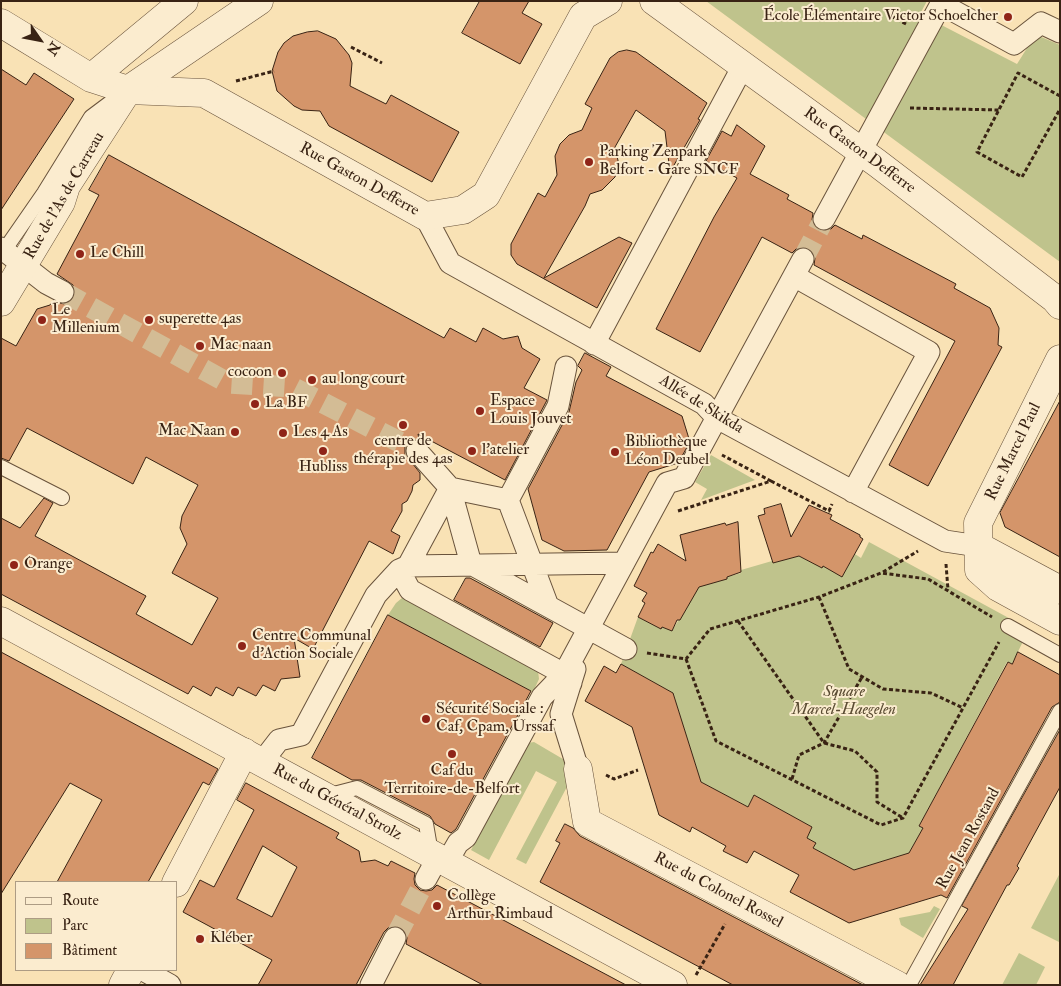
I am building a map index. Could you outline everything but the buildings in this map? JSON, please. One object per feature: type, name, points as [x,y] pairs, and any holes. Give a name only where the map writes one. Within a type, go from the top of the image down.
[{"type":"street","points":[[91,78],[184,1]]},
{"type":"street","points":[[128,90],[259,1]]},
{"type":"street","name":"Rue Gaston Defferre","points":[[1,23],[91,78],[128,90],[204,93],[425,216],[463,210],[486,195],[582,16],[608,1]]},
{"type":"street","name":"Rue Gaston Defferre","points":[[654,1],[861,151],[1056,299],[1060,305]]},
{"type":"street","points":[[824,219],[941,4],[1014,44],[1041,23],[1060,32]]},
{"type":"street","points":[[594,344],[743,66]]},
{"type":"street","name":"Rue de l'As de Carreau","points":[[1,302],[8,254],[61,202],[66,186],[128,90]]},
{"type":"street","name":"Allée de Skikda","points":[[425,216],[450,263],[704,404],[717,418],[944,541],[978,546]]},
{"type":"street","points":[[8,254],[46,283],[63,292]]},
{"type":"street","points":[[578,769],[561,714],[567,678],[588,629],[667,482],[684,478],[798,267],[929,352],[853,492]]},
{"type":"street","name":"Rue Marcel Paul","points":[[1060,359],[978,523],[978,570],[998,587],[1060,621]]},
{"type":"street","points":[[548,606],[508,500],[558,406],[566,367]]},
{"type":"street","points":[[417,451],[450,488],[471,564],[626,649]]},
{"type":"street","points":[[450,488],[508,500]]},
{"type":"street","points":[[177,881],[253,757],[279,740],[301,735],[376,595],[403,568],[450,488]]},
{"type":"street","points":[[978,546],[1060,590]]},
{"type":"street","points":[[403,568],[471,564],[624,563]]},
{"type":"street","points":[[403,568],[410,590],[567,678]]},
{"type":"street","name":"Rue du Général Strolz","points":[[1,621],[325,796],[436,863],[685,981]]},
{"type":"street","points":[[436,863],[466,838],[542,696],[567,678]]},
{"type":"street","name":"Rue du Colonel Rossel","points":[[578,769],[588,822],[897,985]]},
{"type":"street","points":[[371,985],[395,938]]},
{"type":"street","points":[[123,985],[130,971]]},
{"type":"street","points":[[145,971],[170,985]]},
{"type":"lane","points":[[1,467],[62,498]]},
{"type":"lane","points":[[1008,626],[1060,655]]},
{"type":"lane","name":"Rue Jean Rostand","points":[[909,985],[1060,711]]},
{"type":"path","points":[[351,47],[382,63]]},
{"type":"path","points":[[1017,64],[1018,73],[977,152],[1022,177],[1060,109]]},
{"type":"path","points":[[232,82],[274,71]]},
{"type":"path","points":[[1018,73],[1060,96]]},
{"type":"path","points":[[884,108],[999,110]]},
{"type":"path","points":[[702,444],[828,511]]},
{"type":"path","points":[[646,522],[771,481]]},
{"type":"path","points":[[686,659],[710,629],[820,597],[882,573],[920,550]]},
{"type":"path","points":[[686,659],[716,741],[881,825],[903,818],[1008,626],[928,579],[882,573]]},
{"type":"path","points":[[820,597],[849,669],[883,689],[932,693],[963,708]]},
{"type":"path","points":[[738,621],[824,744]]},
{"type":"path","points":[[626,649],[686,659]]},
{"type":"path","points":[[824,744],[862,677]]},
{"type":"path","points":[[792,779],[799,755],[824,744],[855,751],[877,772],[877,802],[903,818]]},
{"type":"path","points":[[685,981],[737,900]]},
{"type":"green space","points":[[706,1],[927,1],[920,14],[1017,64],[1034,37],[1039,36],[1060,45],[1060,262]]},
{"type":"green space","points":[[711,455],[755,480],[701,500],[707,489],[695,482]]},
{"type":"green space","name":"Square Marcel-Haegelen","points":[[869,542],[1029,629],[1012,664],[1007,662],[919,826],[923,828],[909,853],[854,870],[813,848],[815,843],[807,838],[812,827],[754,795],[748,807],[701,782],[673,693],[621,664],[638,617],[661,629],[662,627],[672,630],[688,606],[681,591],[727,579],[727,577],[741,573],[741,570],[799,556],[842,576],[855,554],[861,558]]},
{"type":"green space","points":[[402,598],[409,599],[538,671],[539,679],[533,692],[388,615]]},
{"type":"green space","points":[[534,742],[568,762],[569,783],[526,864],[516,859],[557,782],[536,771],[489,860],[471,850],[528,743]]},
{"type":"green space","points":[[1060,873],[1060,940],[1059,942],[1031,928]]},
{"type":"green space","points":[[934,906],[940,909],[923,938],[901,925],[899,918],[930,912]]},
{"type":"green space","points":[[1019,953],[1045,967],[1036,985],[1002,985]]},
{"type":"tunnel","points":[[803,259],[824,219]]},
{"type":"tunnel","points":[[63,292],[228,383],[292,387],[417,451]]},
{"type":"tunnel","points":[[395,938],[426,879]]},
{"type":"place","name":"École Élémentaire Victor Schoelcher","points":[[1008,17]]},
{"type":"place","name":"Parking Zenpark Belfort - Gare SNCF","points":[[589,162]]},
{"type":"place","name":"Le Chill","points":[[80,254]]},
{"type":"place","name":"Le Millenium","points":[[42,320]]},
{"type":"place","name":"superette 4as","points":[[149,320]]},
{"type":"place","name":"Mac naan","points":[[200,346]]},
{"type":"place","name":"cocoon","points":[[282,373]]},
{"type":"place","name":"au long court","points":[[312,380]]},
{"type":"place","name":"La BF","points":[[255,404]]},
{"type":"place","name":"Espace Louis Jouvet","points":[[480,411]]},
{"type":"place","name":"centre de thérapie des 4as","points":[[403,425]]},
{"type":"place","name":"Mac Naan","points":[[235,432]]},
{"type":"place","name":"Les 4 As","points":[[283,433]]},
{"type":"place","name":"Hubliss","points":[[323,451]]},
{"type":"place","name":"l'atelier","points":[[472,451]]},
{"type":"place","name":"Bibliothèque Léon Deubel","points":[[615,452]]},
{"type":"place","name":"Orange","points":[[14,565]]},
{"type":"place","name":"Centre Communal d'Action Sociale","points":[[242,646]]},
{"type":"place","name":"Sécurité Sociale : Caf, Cpam, Urssaf","points":[[426,719]]},
{"type":"place","name":"Caf du Territoire-de-Belfort","points":[[452,754]]},
{"type":"place","name":"Collège Arthur Rimbaud","points":[[437,906]]},
{"type":"place","name":"Kléber","points":[[200,939]]}]
